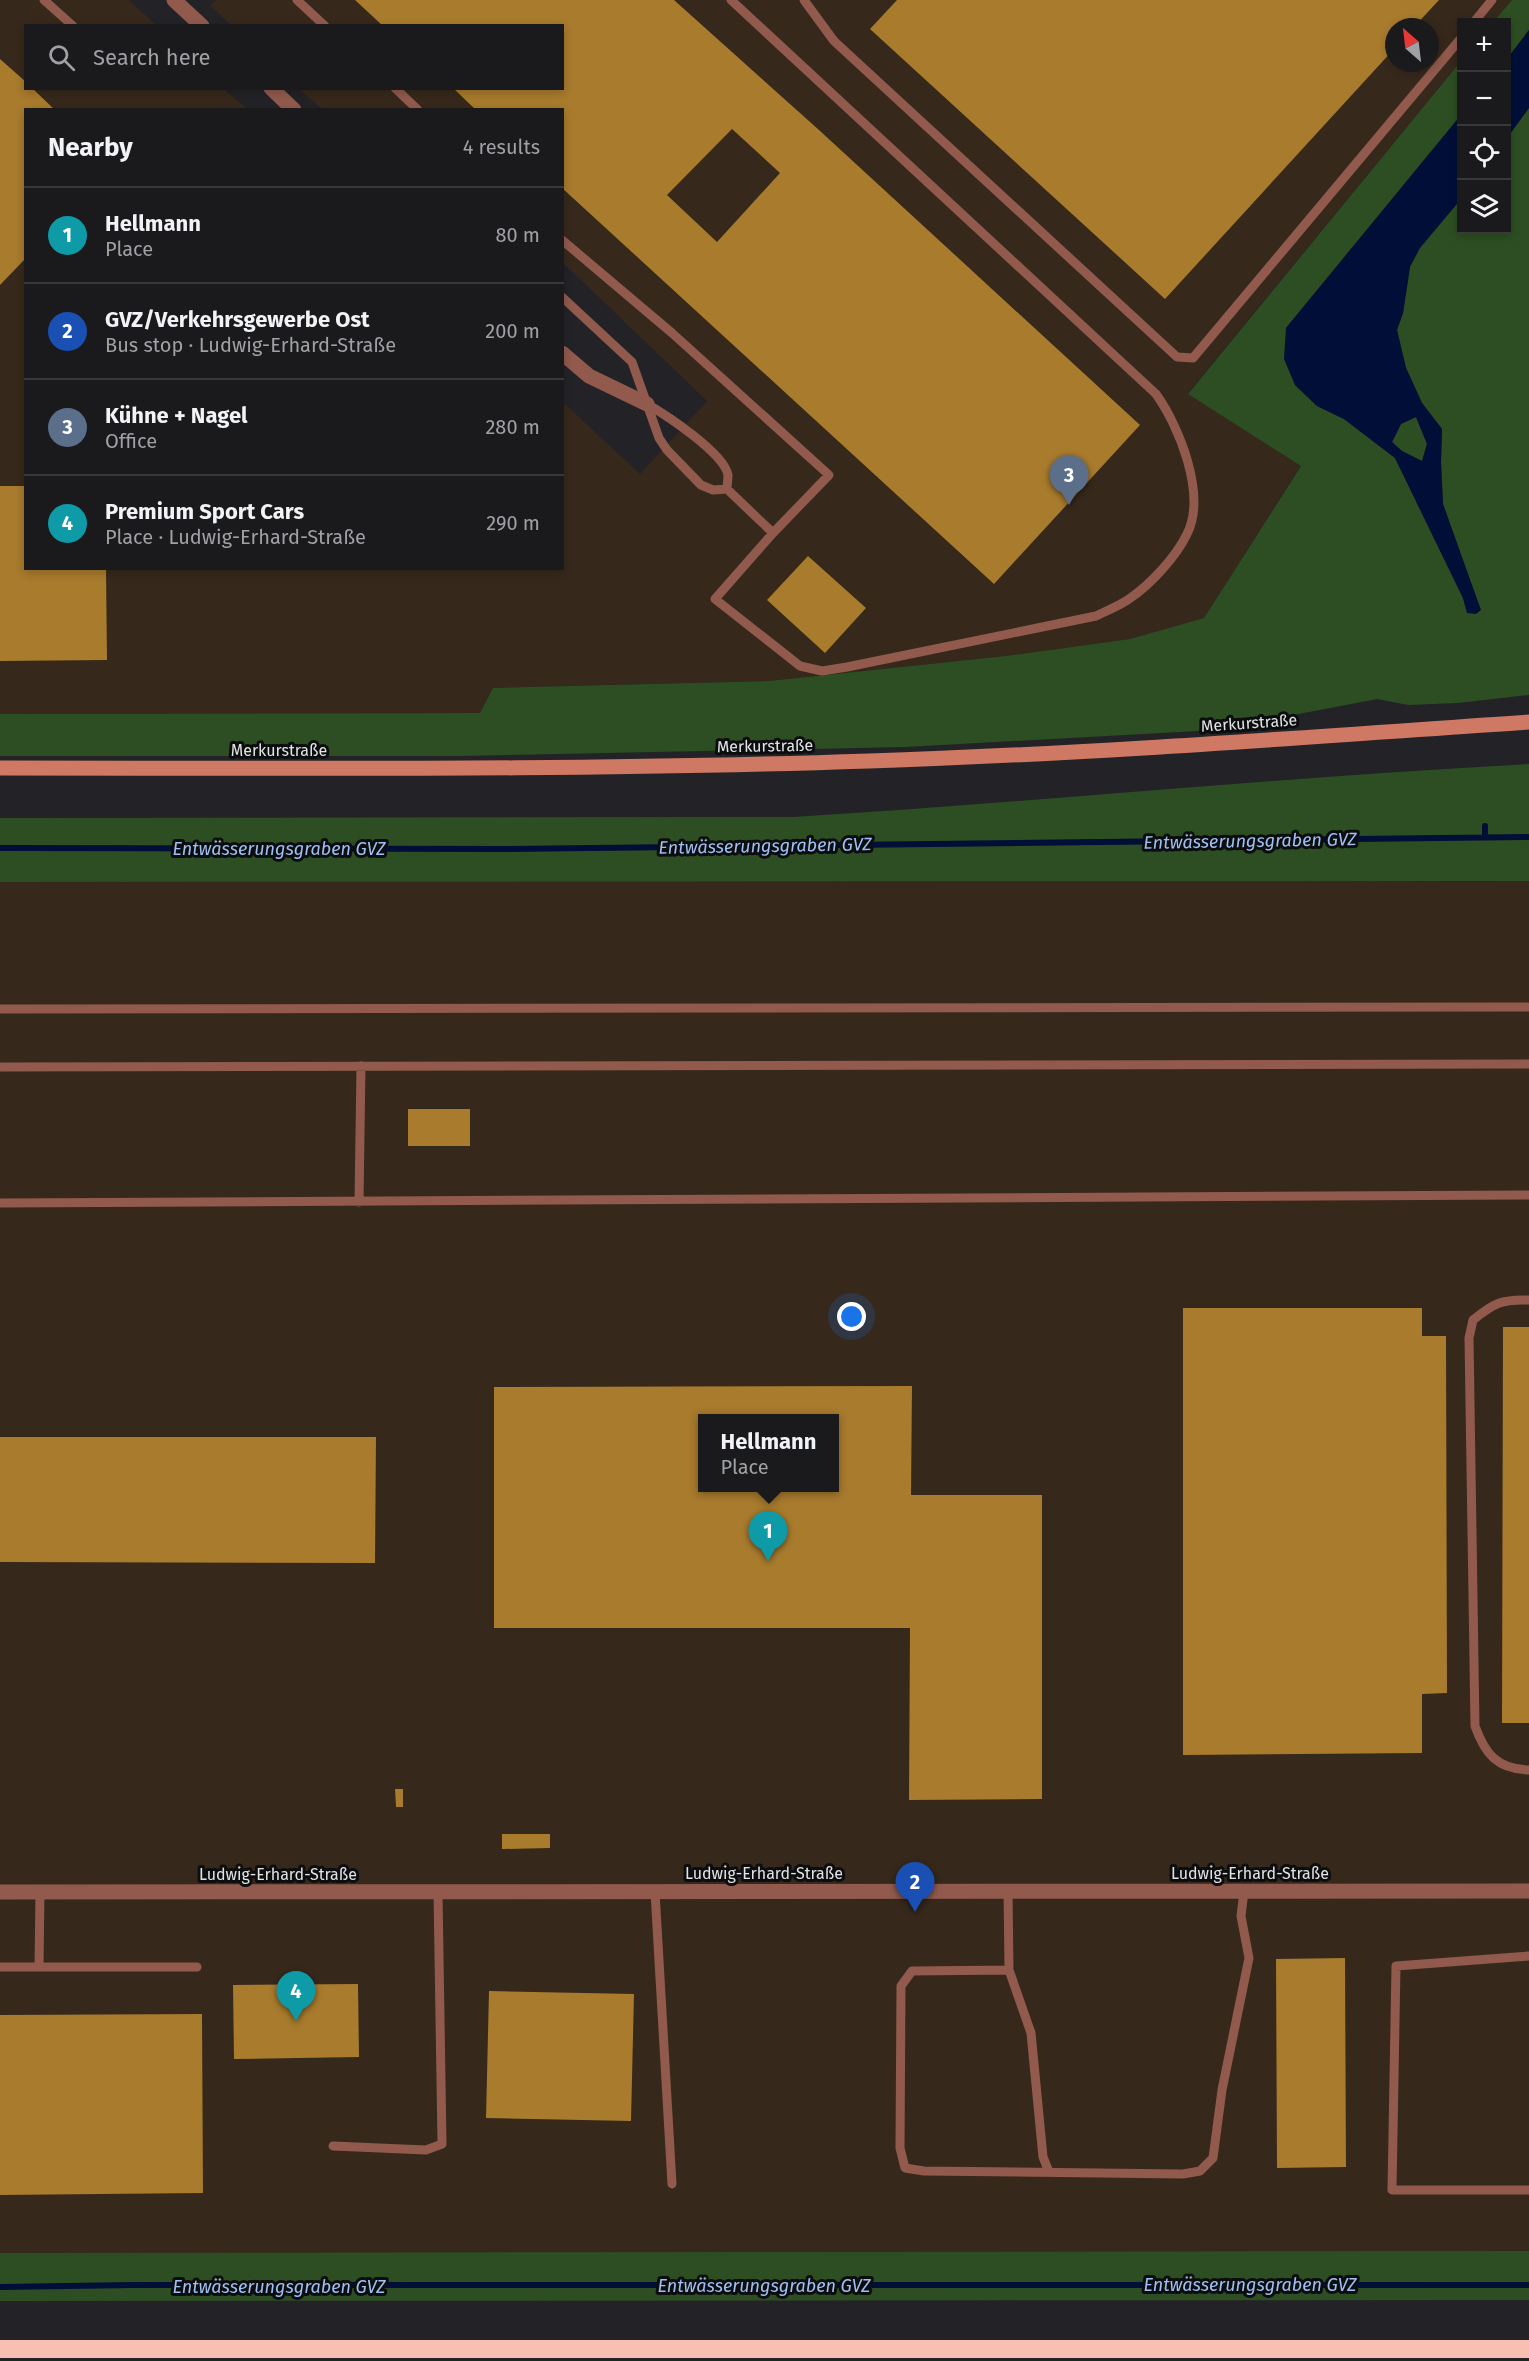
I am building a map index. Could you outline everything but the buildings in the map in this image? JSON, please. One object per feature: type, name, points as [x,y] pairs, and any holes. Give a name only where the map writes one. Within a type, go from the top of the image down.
[{"type":"highway","points":[[0,2349],[1529,2349]]},
{"type":"street","points":[[178,1],[200,24]]},
{"type":"street","points":[[273,90],[292,108]]},
{"type":"street","points":[[564,355],[588,376],[647,404]]},
{"type":"street","name":"Merkurstraße","points":[[0,768],[608,767],[868,761],[1128,750],[1529,722]]},
{"type":"street","name":"Ludwig-Erhard-Straße","points":[[0,1893],[1529,1891]]},
{"type":"lane","points":[[44,0],[70,24]]},
{"type":"lane","points":[[297,0],[323,24]]},
{"type":"lane","points":[[564,242],[672,333],[829,475],[773,533],[715,599],[800,666],[822,670],[1095,616],[1129,599],[1166,565],[1188,532],[1194,505],[1183,443],[1169,412],[1156,394],[731,0]]},
{"type":"lane","points":[[804,0],[834,41],[1177,357],[1193,358],[1457,42]]},
{"type":"lane","points":[[1477,18],[1492,0]]},
{"type":"lane","points":[[397,90],[416,108]]},
{"type":"lane","points":[[564,299],[632,362],[659,438],[680,465],[701,484],[713,490],[727,489],[773,533]]},
{"type":"lane","points":[[647,404],[678,422],[724,465],[728,474],[727,489]]},
{"type":"lane","points":[[0,1009],[1529,1007]]},
{"type":"lane","points":[[0,1067],[1529,1064]]},
{"type":"lane","points":[[359,1202],[361,1066]]},
{"type":"lane","points":[[0,1203],[1529,1195]]},
{"type":"lane","points":[[1529,1300],[1514,1299],[1492,1304],[1473,1320],[1469,1338],[1475,1726],[1483,1746],[1497,1762],[1517,1769],[1529,1770]]},
{"type":"lane","points":[[1008,1891],[1010,1970],[1031,2032],[1043,2157],[1049,2172]]},
{"type":"lane","points":[[1010,1970],[912,1971],[901,1986],[900,2148],[905,2168],[924,2171],[1183,2174],[1200,2171],[1213,2158],[1222,2090],[1249,1958],[1241,1916],[1244,1891]]},
{"type":"lane","points":[[39,1892],[39,1967]]},
{"type":"lane","points":[[333,2146],[426,2150],[434,2149],[442,2144],[438,1892]]},
{"type":"lane","points":[[655,1892],[672,2184]]},
{"type":"lane","points":[[1529,1956],[1396,1966],[1392,2190],[1529,2190]]},
{"type":"lane","points":[[0,1967],[197,1966]]},
{"type":"shaded area","points":[[0,0],[129,0],[155,24],[24,24],[24,90],[225,90],[246,108],[24,108],[24,570],[564,570],[564,403],[640,474],[707,401],[564,264],[564,108],[321,108],[300,90],[564,90],[564,24],[230,24],[210,6],[216,0],[1512,0],[1496,18],[1457,18],[1457,66],[1188,393],[1301,465],[1204,618],[1130,639],[1006,656],[769,681],[493,688],[480,713],[0,714]]},
{"type":"shaded area","points":[[1529,881],[1529,2252],[0,2254],[0,882]]},
{"type":"green space","points":[[1512,0],[1529,0],[1529,30],[1511,54],[1511,18],[1496,18]]},
{"type":"green space","points":[[1457,66],[1457,120],[1286,328],[1295,385],[1317,406],[1344,419],[1395,458],[1463,598],[1467,613],[1460,552],[1443,504],[1442,429],[1422,403],[1406,368],[1397,330],[1403,313],[1410,267],[1419,248],[1457,204],[1457,234],[1511,234],[1511,133],[1529,108],[1529,695],[1458,703],[1408,705],[1377,699],[1216,730],[905,747],[461,756],[0,756],[0,714],[480,713],[493,688],[769,681],[1006,656],[1130,639],[1204,618],[1301,466],[1188,394]]},
{"type":"green space","points":[[1416,417],[1427,444],[1422,461],[1402,451],[1392,442],[1401,424]]},
{"type":"green space","points":[[1529,764],[1529,881],[0,882],[0,818],[794,817]]},
{"type":"green space","points":[[1529,2251],[1529,2300],[0,2301],[0,2253]]},
{"type":"water","points":[[1529,30],[1529,108],[1511,133],[1511,72],[1511,54]]},
{"type":"water","points":[[1457,120],[1457,204],[1420,248],[1410,267],[1403,313],[1397,330],[1406,368],[1422,403],[1442,429],[1443,504],[1481,610],[1476,614],[1467,613],[1463,598],[1395,458],[1344,419],[1317,406],[1295,385],[1284,359],[1286,328]],"holes":[[[1416,417],[1427,444],[1422,461],[1402,451],[1392,442],[1401,424]]]},
{"type":"waterway","points":[[1485,826],[1485,837]]},
{"type":"waterway","name":"Entwässerungsgraben GVZ","points":[[0,848],[509,849],[1529,837]]},
{"type":"waterway","name":"Entwässerungsgraben GVZ","points":[[0,2287],[133,2285],[1529,2285]]},
{"type":"place","name":"Kühne + Nagel","points":[[1069,505]]},
{"type":"place","name":"Hellmann","points":[[768,1561]]},
{"type":"place","name":"GVZ/Verkehrsgewerbe Ost","points":[[915,1912]]},
{"type":"place","name":"Premium Sport Cars","points":[[296,2021]]}]
